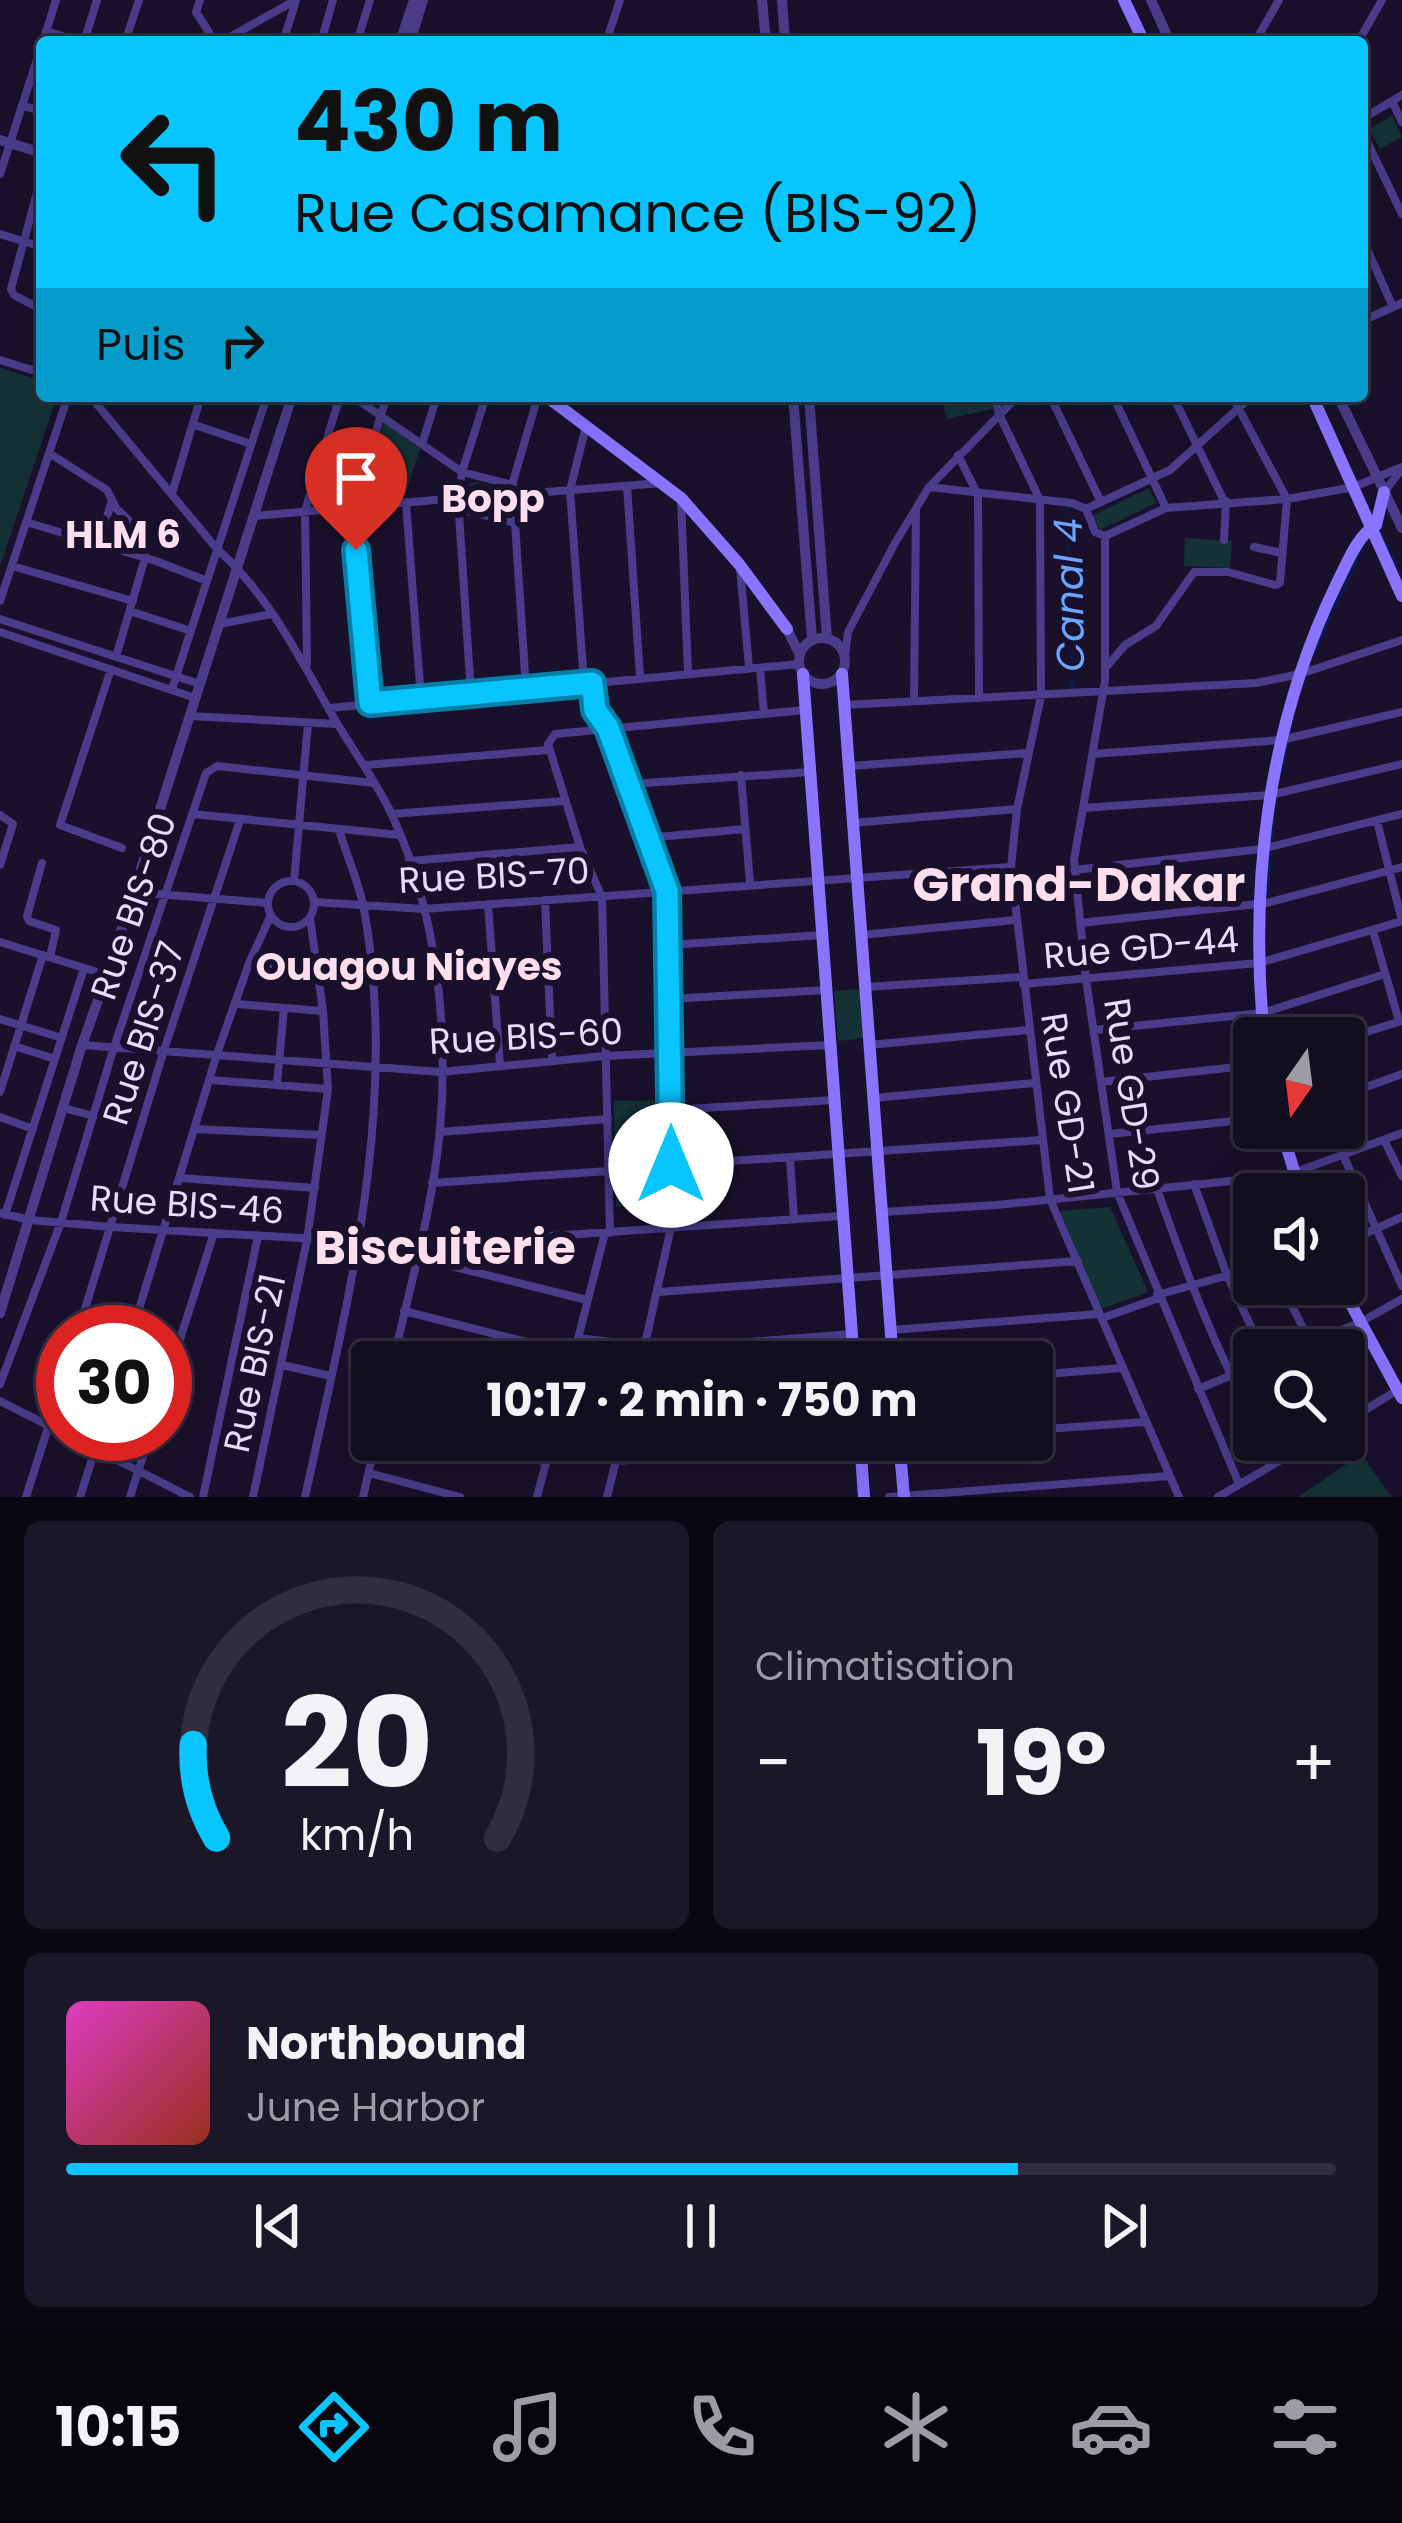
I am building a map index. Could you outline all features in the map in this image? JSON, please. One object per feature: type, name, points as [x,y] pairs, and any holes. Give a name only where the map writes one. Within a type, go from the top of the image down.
[{"type":"main road","points":[[1124,0],[1141,36]]},
{"type":"main road","points":[[551,402],[681,498],[787,629]]},
{"type":"main road","points":[[1315,402],[1402,596]]},
{"type":"main road","points":[[1262,1017],[1258,904],[1262,849],[1281,740],[1327,604],[1369,528],[1376,524],[1384,492]]},
{"type":"main road","points":[[800,664],[821,881],[852,1341]]},
{"type":"main road","points":[[842,674],[892,1341]]},
{"type":"main road","points":[[1287,1149],[1293,1173]]},
{"type":"main road","points":[[1351,1305],[1400,1392]]},
{"type":"main road","points":[[861,1461],[864,1497]]},
{"type":"main road","points":[[901,1461],[902,1496]]},
{"type":"street","points":[[44,36],[56,0]]},
{"type":"street","points":[[85,36],[97,0]]},
{"type":"street","points":[[127,36],[139,0]]},
{"type":"street","points":[[200,0],[196,12],[214,36]]},
{"type":"street","points":[[323,36],[333,0]]},
{"type":"street","points":[[359,36],[370,0]]},
{"type":"street","points":[[402,36],[414,0]]},
{"type":"street","points":[[412,36],[423,0]]},
{"type":"street","points":[[609,36],[620,0]]},
{"type":"street","points":[[762,0],[765,36]]},
{"type":"street","points":[[782,0],[784,36]]},
{"type":"street","points":[[1151,0],[1167,36]]},
{"type":"street","points":[[1258,36],[1279,0]]},
{"type":"street","points":[[1361,36],[1382,0]]},
{"type":"street","points":[[229,36],[292,2]]},
{"type":"street","points":[[284,36],[292,2]]},
{"type":"street","points":[[46,31],[63,36]]},
{"type":"street","points":[[0,174],[5,141],[36,62]]},
{"type":"street","points":[[1368,115],[1402,95]]},
{"type":"street","points":[[1392,101],[1402,122]]},
{"type":"street","points":[[22,106],[36,110]]},
{"type":"street","points":[[5,141],[36,151]]},
{"type":"street","points":[[1368,143],[1402,214]]},
{"type":"street","points":[[36,194],[11,292],[36,307]]},
{"type":"street","points":[[0,234],[36,246]]},
{"type":"street","points":[[1368,249],[1397,305],[1368,318]]},
{"type":"street","points":[[0,360],[36,371]]},
{"type":"street","points":[[0,601],[66,402]]},
{"type":"street","points":[[95,402],[217,549],[238,567],[272,614],[366,765],[409,861],[424,909],[442,1029],[440,1132],[398,1341]]},
{"type":"street","points":[[173,492],[201,402]]},
{"type":"street","points":[[172,689],[265,402]]},
{"type":"street","points":[[0,1313],[290,402]]},
{"type":"street","points":[[307,666],[305,511],[338,402]]},
{"type":"street","points":[[361,402],[462,472],[512,485],[521,494],[664,483]]},
{"type":"street","points":[[370,703],[352,507],[385,402]]},
{"type":"street","points":[[422,444],[435,402]]},
{"type":"street","points":[[471,694],[458,498],[484,402]]},
{"type":"street","points":[[512,485],[540,402]]},
{"type":"street","points":[[793,402],[811,640],[800,664]]},
{"type":"street","points":[[810,402],[830,639],[845,655]]},
{"type":"street","points":[[996,402],[1040,500]]},
{"type":"street","points":[[787,629],[800,664],[820,684],[842,674],[848,632],[916,506],[958,455],[1012,402]]},
{"type":"street","points":[[1054,402],[1101,502]]},
{"type":"street","points":[[1116,402],[1166,508]]},
{"type":"street","points":[[1177,402],[1225,501],[1224,540]]},
{"type":"street","points":[[1106,666],[1125,645],[1156,626],[1194,572],[1228,572],[1280,583],[1288,499],[1235,402]]},
{"type":"street","points":[[1086,509],[1154,479],[1198,447],[1246,402]]},
{"type":"street","points":[[1342,402],[1402,528]]},
{"type":"street","points":[[195,425],[251,444]]},
{"type":"street","points":[[586,425],[570,490],[588,683],[667,891],[671,1227],[647,1341]]},
{"type":"street","points":[[49,453],[107,490],[111,502],[143,534],[146,558],[116,657]]},
{"type":"street","points":[[958,455],[978,495],[979,698]]},
{"type":"street","points":[[929,487],[1072,502],[1086,509],[1095,532],[1105,536],[1166,508],[1288,499],[1354,487],[1402,468]]},
{"type":"street","points":[[1384,492],[1402,468]]},
{"type":"street","points":[[627,486],[640,677]]},
{"type":"street","points":[[521,494],[514,524],[526,689]]},
{"type":"street","points":[[254,516],[458,498]]},
{"type":"street","points":[[681,498],[688,673]]},
{"type":"street","name":"Rue GD-21","points":[[1040,500],[1041,696],[1017,809],[1011,868],[1050,1199],[1178,1497]]},
{"type":"street","points":[[99,544],[111,502]]},
{"type":"street","points":[[406,502],[421,699]]},
{"type":"street","points":[[914,700],[916,506]]},
{"type":"street","points":[[459,509],[514,524]]},
{"type":"street","points":[[26,521],[207,581]]},
{"type":"street","name":"Rue GD-29","points":[[1105,536],[1104,692],[1074,870],[1086,979],[1117,1192],[1239,1484]]},
{"type":"street","points":[[1254,547],[1282,553]]},
{"type":"street","points":[[739,565],[764,714]]},
{"type":"street","points":[[12,566],[191,631]]},
{"type":"street","points":[[219,624],[272,614]]},
{"type":"street","points":[[0,620],[176,677],[197,691]]},
{"type":"street","points":[[787,629],[799,639],[811,640],[848,632]]},
{"type":"street","points":[[0,632],[172,689],[197,691]]},
{"type":"street","points":[[844,704],[1256,683],[1300,674],[1402,640]]},
{"type":"street","points":[[328,708],[800,664]]},
{"type":"street","points":[[111,669],[60,826],[122,848]]},
{"type":"street","points":[[577,1341],[607,1233],[602,897],[580,848],[548,743],[555,734],[806,710]]},
{"type":"street","points":[[1093,754],[1281,740],[1402,712]]},
{"type":"street","points":[[190,716],[338,724]]},
{"type":"street","points":[[294,881],[308,722]]},
{"type":"street","points":[[366,765],[549,750]]},
{"type":"street","points":[[848,766],[1028,752]]},
{"type":"street","points":[[1083,808],[1270,795],[1402,764]]},
{"type":"street","name":"Rue BIS-80","points":[[0,1384],[61,1222],[114,1047],[210,768],[375,783]]},
{"type":"street","points":[[630,784],[810,772]]},
{"type":"street","points":[[741,776],[750,883]]},
{"type":"street","points":[[391,814],[565,801]]},
{"type":"street","points":[[853,823],[1017,809]]},
{"type":"street","points":[[192,814],[400,835]]},
{"type":"street","points":[[1074,870],[1262,849],[1402,814]]},
{"type":"street","points":[[0,815],[13,824],[0,866]]},
{"type":"street","name":"Rue BIS-37","points":[[87,1305],[240,820]]},
{"type":"street","points":[[1377,821],[1402,921]]},
{"type":"street","points":[[647,838],[745,829]]},
{"type":"street","points":[[304,1497],[360,1244],[378,1067],[364,907],[339,830]]},
{"type":"street","points":[[409,861],[580,848]]},
{"type":"street","points":[[0,1092],[5,1060],[56,930],[31,922],[27,916],[43,862]]},
{"type":"street","name":"Rue BIS-70","points":[[315,902],[424,909],[1011,868]]},
{"type":"street","points":[[1080,923],[1258,904],[1402,868]]},
{"type":"street","points":[[140,1305],[217,1054],[271,915],[268,903],[276,887],[294,881],[309,889],[315,902],[310,918],[290,927],[271,915]]},
{"type":"street","points":[[133,892],[268,903]]},
{"type":"street","points":[[545,900],[552,1060]]},
{"type":"street","points":[[488,904],[500,1065]]},
{"type":"street","name":"Rue BIS-21","points":[[253,1497],[307,1240],[328,1089],[310,918]]},
{"type":"street","points":[[861,935],[1015,920]]},
{"type":"street","name":"Rue GD-44","points":[[865,987],[1086,979],[1259,964],[1402,921]]},
{"type":"street","points":[[1365,1033],[1401,1021],[1373,931]]},
{"type":"street","points":[[668,945],[822,935]]},
{"type":"street","points":[[0,942],[107,975]]},
{"type":"street","points":[[249,963],[318,967]]},
{"type":"street","points":[[3,1214],[84,968]]},
{"type":"street","points":[[1094,1030],[1262,1012],[1385,974]]},
{"type":"street","points":[[669,999],[826,990]]},
{"type":"street","points":[[236,1004],[323,1010]]},
{"type":"street","points":[[277,1084],[284,1007]]},
{"type":"street","points":[[0,1019],[62,1038]]},
{"type":"street","points":[[869,1045],[1028,1030]]},
{"type":"street","name":"Rue BIS-60","points":[[82,1045],[441,1072],[605,1056],[830,1045]]},
{"type":"street","points":[[14,1046],[55,1059]]},
{"type":"street","points":[[1101,1082],[1233,1068]]},
{"type":"street","points":[[1365,1087],[1402,1073]]},
{"type":"street","points":[[211,1080],[328,1089]]},
{"type":"street","points":[[873,1099],[1034,1083]]},
{"type":"street","points":[[671,1111],[834,1100]]},
{"type":"street","points":[[63,1108],[94,1116]]},
{"type":"street","points":[[0,1117],[32,1129]]},
{"type":"street","points":[[440,1132],[608,1119]]},
{"type":"street","points":[[1109,1134],[1233,1121]]},
{"type":"street","points":[[195,1129],[321,1135]]},
{"type":"street","points":[[1293,1173],[1402,1133]]},
{"type":"street","points":[[671,1165],[1042,1140]]},
{"type":"street","points":[[1384,1140],[1402,1176]]},
{"type":"street","points":[[1342,1155],[1402,1286]]},
{"type":"street","points":[[790,1159],[794,1219]]},
{"type":"street","points":[[432,1183],[609,1171]]},
{"type":"street","points":[[180,1178],[315,1189]]},
{"type":"street","points":[[882,1212],[1233,1180]]},
{"type":"street","points":[[1194,1184],[1252,1329]]},
{"type":"street","points":[[1156,1188],[1233,1381]]},
{"type":"street","name":"Rue BIS-46","points":[[3,1214],[112,1227],[418,1245],[843,1216]]},
{"type":"street","points":[[1365,1234],[1402,1217]]},
{"type":"street","points":[[191,1305],[214,1233]]},
{"type":"street","points":[[203,1497],[259,1236]]},
{"type":"street","points":[[415,1257],[586,1300]]},
{"type":"street","points":[[659,1292],[1078,1262]]},
{"type":"street","points":[[891,1330],[1101,1316],[1233,1274]]},
{"type":"street","points":[[1347,1329],[1402,1299]]},
{"type":"street","points":[[404,1311],[512,1341]]},
{"type":"street","points":[[748,1341],[852,1334]]},
{"type":"street","points":[[578,1338],[598,1341]]},
{"type":"street","points":[[282,1365],[331,1376]]},
{"type":"street","points":[[1053,1373],[1122,1368]]},
{"type":"street","points":[[1198,1389],[1233,1375]]},
{"type":"street","points":[[1365,1411],[1400,1392]]},
{"type":"street","points":[[0,1401],[36,1419]]},
{"type":"street","points":[[1053,1428],[1144,1422]]},
{"type":"street","points":[[26,1497],[38,1461]]},
{"type":"street","points":[[80,1497],[91,1461]]},
{"type":"street","points":[[118,1461],[190,1497]]},
{"type":"street","points":[[130,1497],[141,1461]]},
{"type":"street","points":[[363,1497],[371,1461]]},
{"type":"street","points":[[537,1497],[546,1462],[542,1461]]},
{"type":"street","points":[[607,1497],[616,1461]]},
{"type":"street","points":[[1218,1497],[1278,1462]]},
{"type":"street","points":[[368,1473],[460,1497]]},
{"type":"street","points":[[889,1497],[1169,1476]]},
{"type":"green space","points":[[1392,116],[1402,137],[1380,149],[1369,129]]},
{"type":"green space","points":[[0,368],[36,379],[36,402],[55,402],[0,566]]},
{"type":"green space","points":[[943,402],[992,402],[994,409],[946,419]]},
{"type":"green space","points":[[384,422],[420,449],[405,496],[360,499]]},
{"type":"green space","name":"Bopp","points":[[474,482],[507,489],[511,495],[508,511],[502,515],[464,502],[467,485]]},
{"type":"green space","points":[[1149,488],[1156,503],[1100,530],[1092,516]]},
{"type":"green space","points":[[1185,538],[1232,541],[1230,568],[1184,566]]},
{"type":"green space","points":[[860,989],[863,1038],[838,1041],[834,991]]},
{"type":"green space","points":[[666,1100],[669,1205],[616,1207],[614,1101]]},
{"type":"green space","points":[[1110,1207],[1148,1292],[1101,1309],[1060,1211]]},
{"type":"green space","points":[[1365,1460],[1391,1497],[1298,1497],[1351,1461]]},
{"type":"waterway","name":"Canal 4","points":[[1068,504],[1072,691]]},
{"type":"waterway","points":[[1379,530],[1402,577]]},
{"type":"waterway","points":[[1314,653],[1363,547]]},
{"type":"waterway","points":[[1281,774],[1288,742]]},
{"type":"waterway","points":[[1267,899],[1273,819]]},
{"type":"district","name":"Bopp","points":[[493,498]]},
{"type":"district","name":"HLM 6","points":[[123,534]]},
{"type":"district","name":"Grand-Dakar","points":[[1079,884]]},
{"type":"district","name":"Ouagou Niayes","points":[[409,966]]},
{"type":"district","name":"Biscuiterie","points":[[445,1247]]},
{"type":"route","points":[[356,550],[370,703],[592,683],[595,710],[608,728],[667,891],[671,1165]]}]
